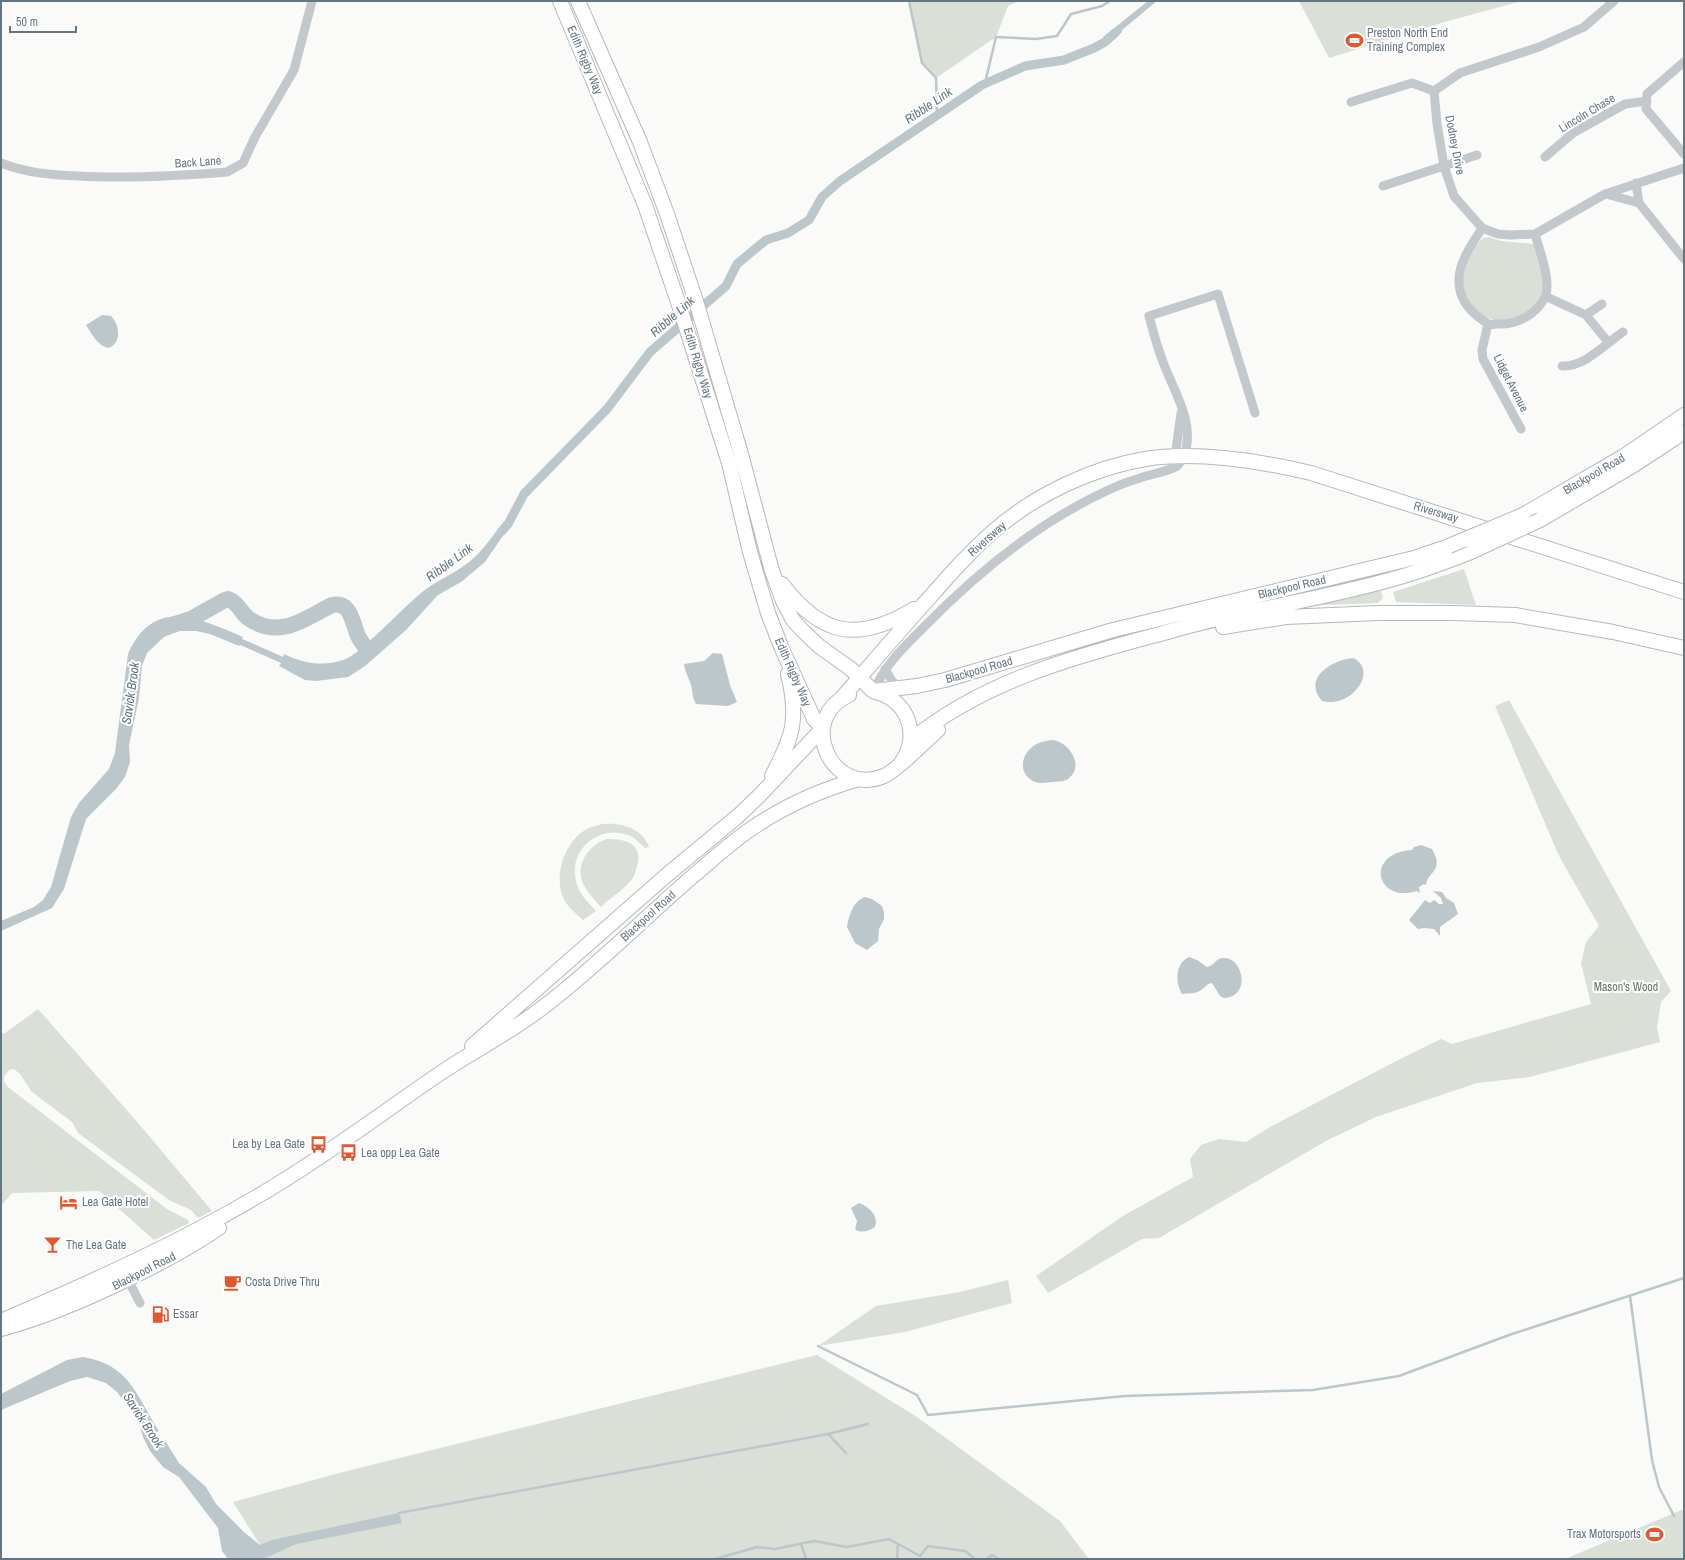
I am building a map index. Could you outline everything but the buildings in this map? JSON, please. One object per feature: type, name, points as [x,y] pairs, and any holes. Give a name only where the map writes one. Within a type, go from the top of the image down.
[{"type":"highway","name":"Edith Rigby Way","points":[[560,1],[645,206],[679,305],[729,463],[752,560],[768,613],[782,649],[814,719],[823,728]]},
{"type":"highway","name":"Edith Rigby Way","points":[[578,1],[623,103],[667,214],[696,300],[741,454],[772,571],[783,601],[793,620],[820,647],[846,666],[873,691]]},
{"type":"highway","name":"Blackpool Road","points":[[873,691],[945,680],[1113,630],[1414,558],[1449,546],[1523,515],[1624,456],[1684,415]]},
{"type":"highway","name":"Blackpool Road","points":[[910,741],[948,712],[972,698],[1067,660],[1194,625],[1382,582],[1436,566],[1471,552],[1540,520],[1629,468],[1684,432]]},
{"type":"highway","name":"Riversway","points":[[841,699],[959,564],[996,529],[1042,497],[1075,481],[1106,469],[1145,459],[1179,457],[1228,458],[1281,466],[1311,473],[1684,592]]},
{"type":"highway","points":[[772,571],[793,599],[806,612],[819,621],[846,630],[862,630],[891,622],[914,609],[929,598]]},
{"type":"highway","points":[[1194,625],[1213,628],[1286,617],[1378,613],[1432,612],[1515,615],[1613,632],[1684,648]]},
{"type":"highway","points":[[765,791],[784,753],[793,727],[792,694],[782,649]]},
{"type":"highway","points":[[900,763],[906,755],[910,741],[909,724],[902,709],[890,697],[873,691],[856,692],[841,699],[829,712],[823,728],[823,745],[830,761],[843,773],[859,779],[871,779],[892,771],[953,718],[1000,686]]},
{"type":"highway","name":"Blackpool Road","points":[[445,1070],[668,874],[738,816],[765,791],[823,728]]},
{"type":"highway","name":"Blackpool Road","points":[[1,1329],[50,1314],[125,1273],[273,1187],[445,1070],[528,1019],[564,992],[721,851],[746,832],[804,799],[835,786],[859,779]]},
{"type":"highway","name":"Blackpool Road","points":[[1,1321],[125,1273]]},
{"type":"street","name":"Back Lane","points":[[1,163],[25,171],[117,178],[227,172],[243,163],[255,137],[294,70],[312,1]]},
{"type":"street","points":[[1351,102],[1412,83],[1434,91],[1460,73],[1539,47],[1584,27],[1614,1]]},
{"type":"street","points":[[1684,62],[1647,94],[1646,101],[1646,109],[1684,154]]},
{"type":"street","name":"Dodney Drive","points":[[1434,91],[1437,124],[1444,166],[1454,196],[1482,228]]},
{"type":"street","name":"Lincoln Chase","points":[[1545,157],[1573,133],[1625,104],[1646,101]]},
{"type":"street","points":[[1383,186],[1477,155]]},
{"type":"street","points":[[1535,234],[1547,279],[1545,296],[1534,312],[1522,320],[1514,323],[1488,324],[1468,307],[1463,300],[1459,287],[1462,262],[1482,228],[1498,234],[1535,234],[1605,194],[1684,168]]},
{"type":"street","points":[[1636,183],[1639,203],[1684,259]]},
{"type":"street","points":[[1605,194],[1639,203]]},
{"type":"street","points":[[1179,457],[1187,444],[1185,416],[1163,363],[1149,316],[1218,294],[1255,413]]},
{"type":"street","points":[[1545,296],[1586,314],[1608,342]]},
{"type":"street","points":[[1586,314],[1602,304]]},
{"type":"street","name":"Lidget Avenue","points":[[1488,324],[1482,350],[1483,359],[1521,429]]},
{"type":"street","points":[[1562,366],[1570,366],[1578,363],[1623,332]]},
{"type":"street","name":"Riversway","points":[[873,691],[885,669],[944,607],[998,560],[1032,533],[1064,513],[1098,495],[1130,481],[1176,466],[1179,457]]},
{"type":"street","points":[[885,669],[893,683],[899,688]]},
{"type":"street","points":[[125,1273],[140,1303]]},
{"type":"green space","points":[[909,1],[1020,1],[1008,6],[996,37],[936,78],[922,63]]},
{"type":"green space","name":"Preston North End Training Complex","points":[[1299,1],[1522,1],[1448,21],[1329,58]]},
{"type":"green space","points":[[1489,237],[1501,241],[1535,244],[1542,271],[1542,292],[1539,300],[1531,309],[1514,319],[1497,321],[1483,316],[1471,305],[1465,291],[1463,274],[1469,256],[1483,238]]},
{"type":"green space","points":[[1464,569],[1476,605],[1396,602],[1393,592]]},
{"type":"green space","points":[[1380,588],[1383,598],[1378,603],[1300,606]]},
{"type":"green space","name":"Mason's Wood","points":[[1509,700],[1671,991],[1661,1002],[1657,1027],[1660,1042],[1530,1077],[1477,1083],[1376,1117],[1326,1141],[1159,1238],[1142,1239],[1048,1293],[1036,1276],[1123,1216],[1193,1177],[1190,1159],[1201,1145],[1219,1139],[1246,1142],[1270,1127],[1441,1039],[1452,1044],[1591,1004],[1581,963],[1586,942],[1599,926],[1559,856],[1495,706]]},
{"type":"green space","points":[[602,824],[623,825],[630,828],[642,835],[649,847],[645,848],[633,837],[617,833],[607,833],[588,842],[581,850],[577,859],[575,870],[576,881],[581,893],[596,911],[583,920],[565,902],[561,890],[560,871],[562,861],[571,843],[585,830]]},
{"type":"green space","points":[[607,839],[621,840],[632,844],[638,852],[638,859],[633,878],[601,907],[590,895],[584,885],[582,881],[581,868],[586,855],[590,850],[595,845]]},
{"type":"green space","points":[[38,1009],[139,1124],[212,1211],[198,1218],[191,1210],[169,1200],[78,1133],[72,1122],[32,1092],[20,1074],[14,1069],[9,1070],[4,1077],[4,1082],[8,1087],[167,1209],[188,1220],[189,1223],[154,1240],[99,1191],[12,1193],[1,1206],[1,1034],[5,1033]]},
{"type":"green space","points":[[1008,1280],[1012,1303],[905,1332],[818,1346],[876,1306],[960,1292]]},
{"type":"green space","points":[[817,1355],[917,1417],[1060,1521],[1089,1559],[260,1559],[260,1545],[233,1502],[343,1472]]},
{"type":"green space","name":"Trax Motorsports","points":[[1684,1509],[1684,1559],[1565,1559]]},
{"type":"water","points":[[1148,1],[1157,1],[1122,30],[1122,32],[1109,44],[1103,37]]},
{"type":"water","points":[[102,315],[111,316],[118,329],[116,343],[108,348],[104,347],[98,342],[86,325]]},
{"type":"water","points":[[505,521],[511,524],[485,562],[461,582],[438,595],[406,630],[365,666],[348,677],[316,681],[305,680],[279,666],[281,663],[210,634],[196,631],[179,631],[164,637],[147,653],[142,666],[139,698],[129,745],[130,762],[125,777],[116,789],[86,819],[64,889],[52,908],[1,931],[1,921],[34,907],[43,900],[51,887],[71,817],[79,803],[109,769],[115,753],[128,654],[139,636],[151,624],[164,618],[178,617],[194,619],[210,623],[243,637],[242,639],[283,657],[284,654],[305,662],[320,664],[343,660],[365,645],[421,593],[470,562]]},
{"type":"water","points":[[713,653],[722,654],[730,685],[737,702],[728,706],[696,704],[685,670],[684,664],[704,661]]},
{"type":"water","points":[[1353,658],[1360,664],[1363,671],[1363,679],[1358,687],[1352,694],[1343,699],[1333,702],[1322,701],[1317,693],[1315,685],[1317,678],[1329,666],[1336,662]]},
{"type":"water","points":[[1051,740],[1063,744],[1073,755],[1075,767],[1073,774],[1068,779],[1063,781],[1042,783],[1035,782],[1026,775],[1023,761],[1027,752],[1035,745]]},
{"type":"water","points":[[1421,845],[1432,849],[1437,862],[1436,867],[1427,880],[1426,885],[1424,884],[1419,887],[1420,893],[1417,891],[1403,893],[1392,890],[1385,885],[1381,876],[1382,868],[1387,860],[1397,853],[1412,850],[1414,847]]},
{"type":"water","points":[[1433,891],[1442,892],[1446,898],[1454,903],[1458,914],[1440,927],[1440,936],[1434,929],[1418,929],[1409,920],[1425,900],[1430,903],[1434,900],[1439,904],[1443,904],[1441,898]]},
{"type":"water","points":[[865,897],[872,899],[882,906],[884,912],[884,919],[879,929],[878,941],[867,950],[855,943],[847,927],[850,914],[855,905]]},
{"type":"water","points":[[1189,957],[1197,960],[1207,967],[1221,958],[1230,959],[1240,970],[1242,977],[1241,985],[1238,991],[1233,996],[1224,998],[1220,996],[1212,983],[1208,984],[1197,992],[1182,994],[1177,979],[1179,968],[1184,960]]},
{"type":"water","points":[[859,1203],[870,1209],[876,1219],[875,1227],[862,1232],[855,1229],[857,1221],[851,1208]]},
{"type":"water","points":[[83,1357],[99,1361],[112,1367],[122,1375],[138,1394],[159,1431],[155,1433],[161,1441],[164,1439],[179,1463],[206,1487],[216,1504],[245,1533],[260,1545],[272,1540],[399,1513],[402,1523],[296,1544],[263,1559],[228,1559],[222,1551],[218,1528],[179,1477],[163,1467],[150,1451],[143,1437],[138,1420],[117,1392],[106,1383],[87,1377],[70,1381],[1,1410],[1,1394],[67,1360]]},
{"type":"waterway","points":[[909,1],[922,63],[936,78],[937,114]]},
{"type":"waterway","points":[[985,83],[996,37],[1036,39],[1057,36],[1071,14],[1102,6],[1110,1]]},
{"type":"waterway","name":"Ribble Link","points":[[502,531],[508,524],[524,494],[607,409],[650,352],[726,286],[737,264],[766,240],[788,233],[809,220],[822,197],[840,181],[982,85],[1025,66],[1064,60],[1094,48],[1105,42],[1115,33]]},
{"type":"waterway","name":"Savick Brook","points":[[172,625],[191,619],[228,599],[235,603],[245,616],[259,624],[270,627],[291,625],[332,605],[338,605],[347,609],[359,638],[369,651]]},
{"type":"waterway","points":[[818,1346],[917,1395],[928,1415],[1125,1396],[1313,1390],[1399,1376],[1509,1335],[1684,1278]]},
{"type":"waterway","points":[[1630,1296],[1652,1460],[1659,1487],[1674,1516]]},
{"type":"waterway","points":[[399,1513],[828,1434],[868,1424]]},
{"type":"waterway","points":[[828,1434],[846,1453]]},
{"type":"waterway","points":[[715,1559],[757,1547],[775,1549],[814,1541],[847,1547],[889,1539],[920,1556],[928,1546],[965,1551],[975,1559]]},
{"type":"waterway","points":[[801,1544],[806,1559]]},
{"type":"waterway","points":[[897,1559],[898,1544]]},
{"type":"waterway","points":[[987,1559],[992,1555],[999,1559]]},
{"type":"place","name":"Preston North End Training Complex","points":[[1354,40]]},
{"type":"place","name":"Lea by Lea Gate","points":[[318,1144]]},
{"type":"place","name":"Lea opp Lea Gate","points":[[348,1153]]},
{"type":"place","name":"Lea Gate Hotel","points":[[69,1202]]},
{"type":"place","name":"The Lea Gate","points":[[53,1245]]},
{"type":"place","name":"Costa Drive Thru","points":[[232,1282]]},
{"type":"place","name":"Essar","points":[[160,1314]]},
{"type":"place","name":"Trax Motorsports","points":[[1654,1534]]}]
